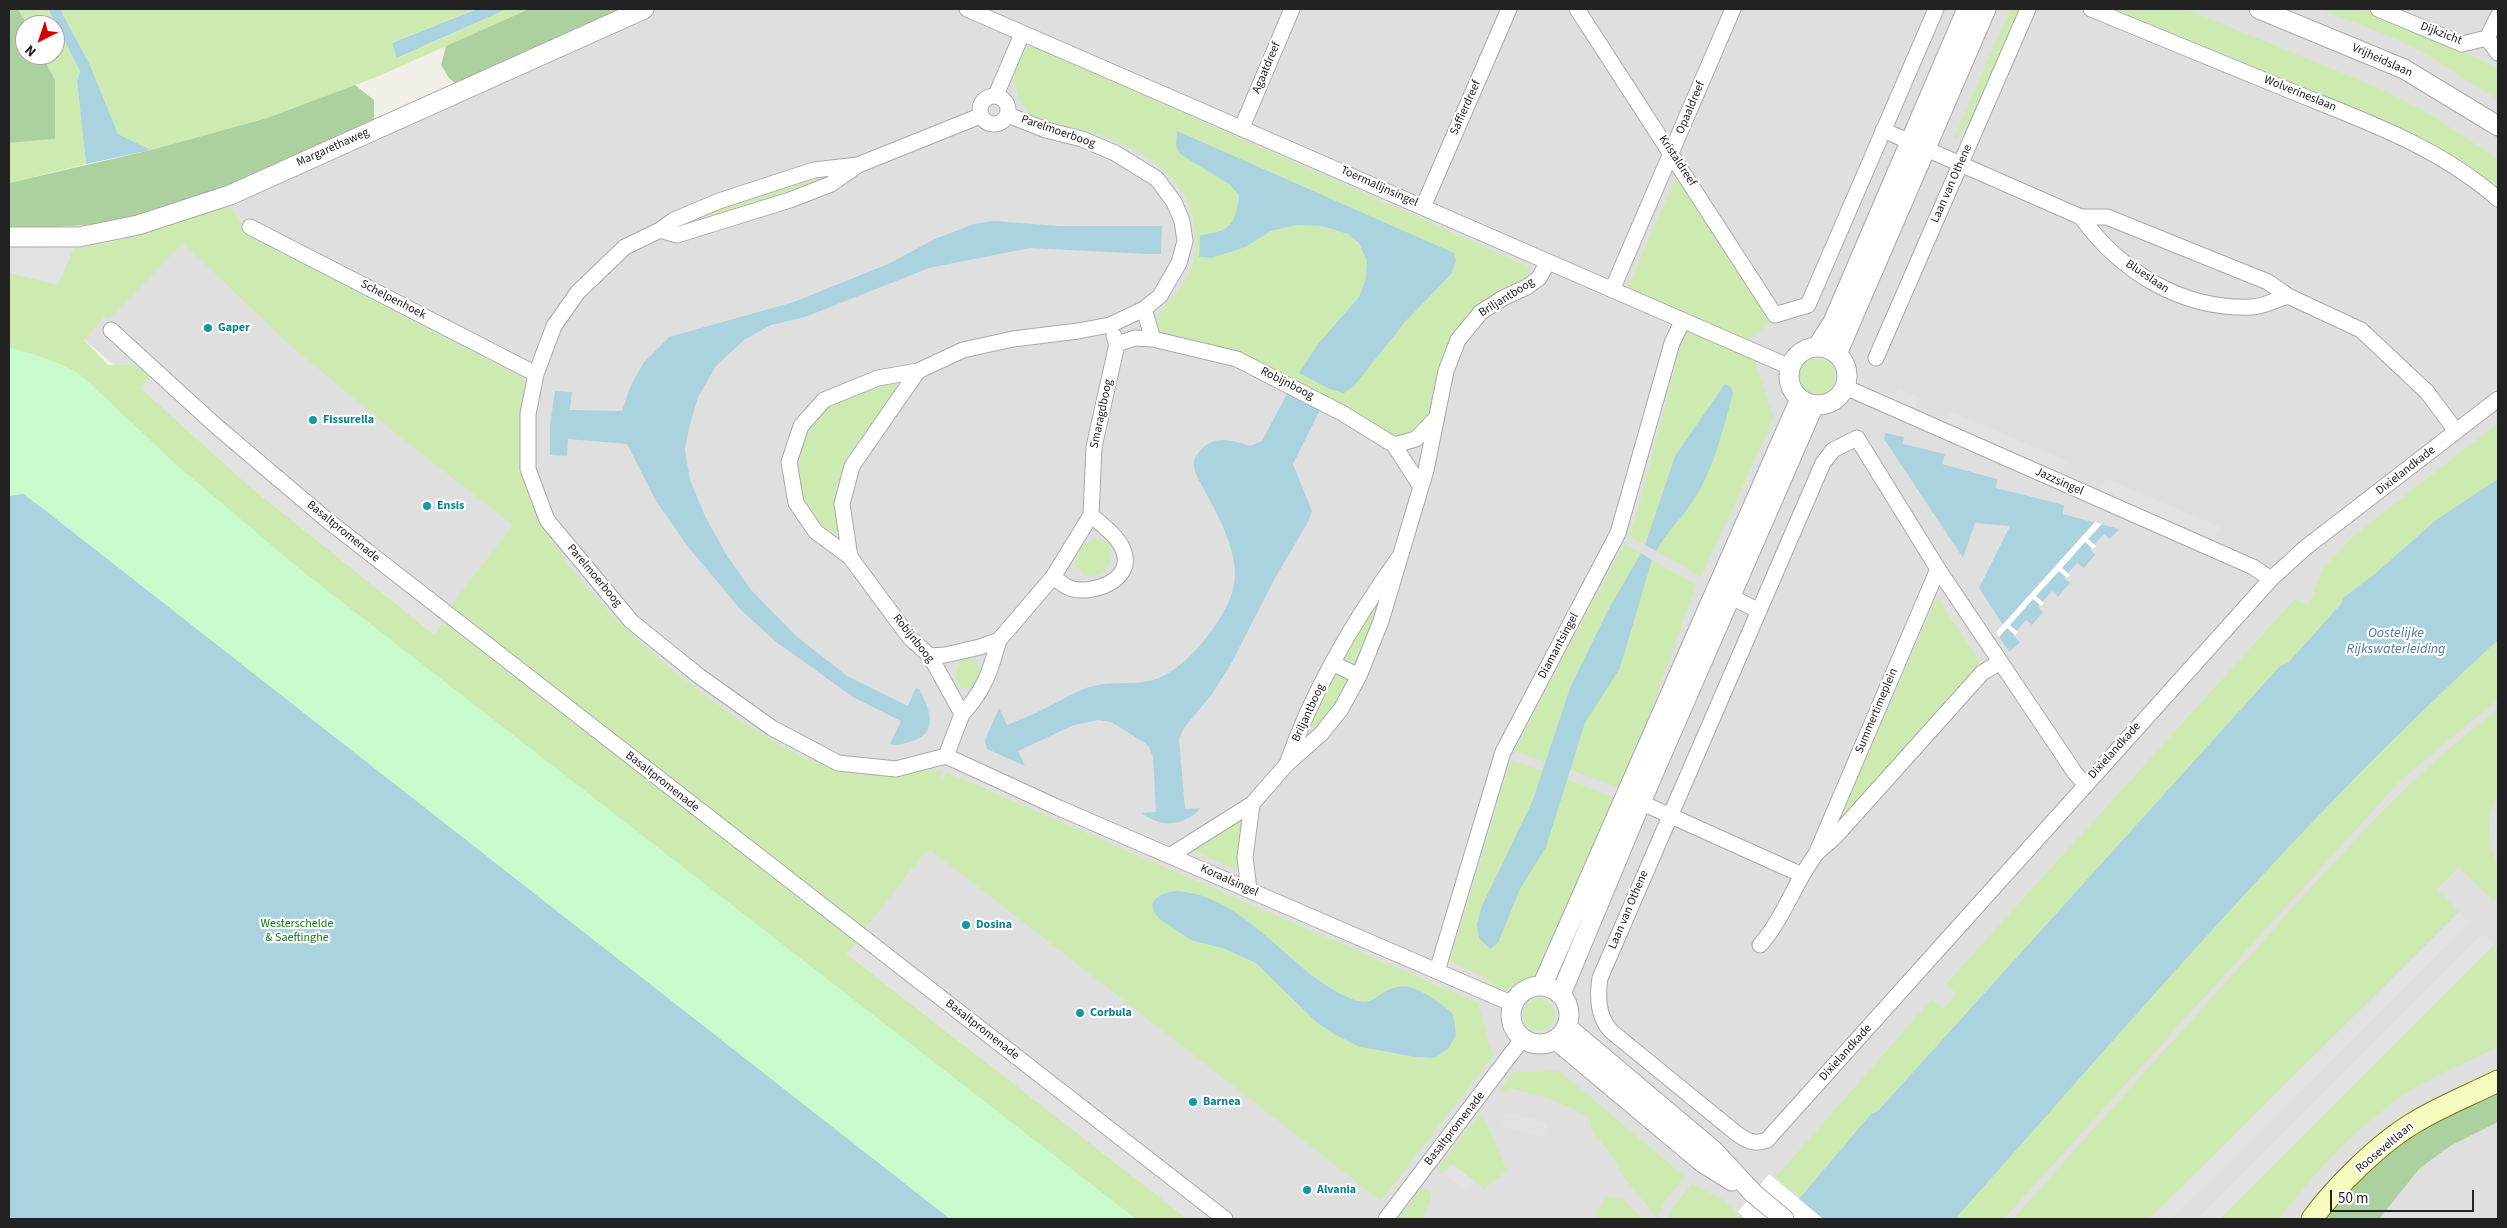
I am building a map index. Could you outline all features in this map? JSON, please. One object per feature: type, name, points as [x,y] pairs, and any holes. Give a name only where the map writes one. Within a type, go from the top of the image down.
[{"type":"main road","name":"Rooseveltlaan","points":[[2312,1219],[2342,1184],[2374,1154],[2412,1124],[2498,1081]]},
{"type":"street","name":"Margarethaweg","points":[[9,238],[79,237],[138,225],[230,195],[644,9]]},
{"type":"street","name":"Toermalijnsingel","points":[[967,9],[1242,127],[1682,322],[1790,367]]},
{"type":"street","name":"Agaatdreef","points":[[1242,127],[1292,9]]},
{"type":"street","name":"Saffierdreef","points":[[1423,207],[1509,9]]},
{"type":"street","name":"Kristaldreef","points":[[1577,9],[1672,153],[1775,315],[1808,305],[1882,130]]},
{"type":"street","name":"Opaaldreef","points":[[1612,290],[1733,9]]},
{"type":"street","points":[[1882,130],[1936,9]]},
{"type":"street","points":[[1837,354],[1968,9]]},
{"type":"street","points":[[1817,347],[1833,322],[1917,145],[1986,9]]},
{"type":"street","name":"Laan van Othene","points":[[1876,358],[2028,9]]},
{"type":"street","name":"Wolverineslaan","points":[[2091,9],[2383,128],[2436,154],[2484,186],[2498,199]]},
{"type":"street","name":"Vrijheidslaan","points":[[2259,9],[2404,69],[2498,126]]},
{"type":"street","name":"Dijkzicht","points":[[2378,9],[2462,44],[2487,38]]},
{"type":"street","points":[[2498,16],[2487,38],[2498,53]]},
{"type":"street","points":[[980,116],[979,108],[982,101],[988,96],[996,95],[1022,34]]},
{"type":"street","name":"Parelmoerboog","points":[[660,230],[677,235],[790,200],[831,184],[858,166],[980,116],[994,124],[1005,120],[1008,115],[1007,102],[996,95]]},
{"type":"street","name":"Parelmoerboog","points":[[1008,115],[1046,130],[1082,138],[1115,153],[1157,179],[1174,202],[1182,221],[1185,241],[1180,263],[1160,296],[1144,309],[1110,325]]},
{"type":"street","name":"Blueslaan","points":[[1882,130],[2081,217],[2107,217],[2268,282],[2288,296],[2361,330],[2427,392],[2456,432]]},
{"type":"street","name":"Parelmoerboog","points":[[858,166],[814,170],[736,195],[674,220],[660,230],[624,247],[578,292],[554,326],[536,374],[528,414],[528,469],[547,520],[631,621],[699,676],[772,728],[838,763],[896,769],[946,756]]},
{"type":"street","name":"Blueslaan","points":[[2081,217],[2098,240],[2142,276],[2171,294],[2202,303],[2253,307],[2288,296]]},
{"type":"street","name":"Schelpenhoek","points":[[250,227],[536,374]]},
{"type":"street","name":"Briljantboog","points":[[1171,855],[1252,804],[1287,764],[1321,734],[1340,709],[1359,676],[1381,621],[1420,487],[1446,371],[1458,340],[1481,312],[1503,298],[1527,287],[1539,278],[1548,262]]},
{"type":"street","points":[[1144,309],[1153,339]]},
{"type":"street","name":"Diamantsingel","points":[[1437,971],[1503,752],[1618,533],[1672,342],[1682,322]]},
{"type":"street","points":[[1110,325],[1117,344]]},
{"type":"street","name":"Robijnboog","points":[[962,714],[930,656],[910,638],[850,557],[816,532],[796,502],[789,462],[801,426],[824,400],[878,378],[918,371],[971,348],[1013,339],[1110,325]]},
{"type":"street","name":"Basaltpromenade","points":[[110,330],[215,425],[327,520],[1225,1219]]},
{"type":"street","name":"Robijnboog","points":[[1117,344],[1135,338],[1153,339],[1237,359],[1342,413],[1394,445],[1420,487]]},
{"type":"street","name":"Smaragdboog","points":[[962,714],[977,698],[985,684],[999,640],[1053,577],[1091,515],[1094,447],[1117,344]]},
{"type":"street","points":[[1817,347],[1828,349],[1837,354],[1847,369],[1845,387],[1838,398],[1827,404],[1807,402],[1792,390],[1789,379],[1790,367],[1796,357],[1806,350],[1817,347]]},
{"type":"street","name":"Robijnboog","points":[[850,557],[842,504],[852,466],[918,371]]},
{"type":"street","name":"Jazzsingel","points":[[1845,387],[2253,567],[2271,579]]},
{"type":"street","name":"Dixielandkade","points":[[1767,1140],[2271,579],[2304,548],[2498,400]]},
{"type":"street","points":[[1542,986],[1633,799],[1807,402]]},
{"type":"street","points":[[1394,445],[1416,438],[1436,418]]},
{"type":"street","name":"Laan van Othene","points":[[1767,1140],[1758,1143],[1749,1142],[1736,1133],[1612,1032],[1601,1015],[1598,991],[1600,978],[1823,463],[1833,450],[1857,438],[1938,569]]},
{"type":"street","points":[[1053,577],[1072,589],[1089,590],[1115,580],[1123,572],[1126,558],[1122,547],[1091,515]]},
{"type":"street","name":"Briljantboog","points":[[1287,764],[1300,728],[1332,663],[1371,596],[1400,556]]},
{"type":"street","points":[[1938,569],[2075,773],[2085,784]]},
{"type":"street","name":"Summertimeplein","points":[[1816,854],[1938,569]]},
{"type":"street","points":[[1723,593],[1759,611]]},
{"type":"street","points":[[930,656],[946,655],[980,647],[999,640]]},
{"type":"street","name":"Summertimeplein","points":[[1760,945],[1775,928],[1800,874],[1816,854],[1836,837],[1982,673],[2000,662]]},
{"type":"street","points":[[1332,663],[1359,676]]},
{"type":"street","points":[[946,756],[962,714]]},
{"type":"street","name":"Koraalsingel","points":[[946,756],[1513,1004]]},
{"type":"street","points":[[1633,799],[1800,874]]},
{"type":"street","points":[[1561,994],[1633,799]]},
{"type":"street","points":[[1250,890],[1245,857],[1252,804]]},
{"type":"street","points":[[1542,986],[1552,988],[1561,994],[1567,1004],[1570,1015],[1561,1033],[1543,1044],[1524,1038],[1513,1023],[1513,1004],[1520,994],[1530,987],[1542,986]]},
{"type":"street","points":[[1561,1033],[1713,1150],[1753,1194],[1784,1219]]},
{"type":"street","name":"Basaltpromenade","points":[[1386,1219],[1524,1038]]},
{"type":"shaded area","points":[[637,9],[2498,9],[2498,1219],[1182,1219],[141,388],[80,336],[191,221]]},
{"type":"shaded area","points":[[9,247],[74,248],[58,285],[9,273]]},
{"type":"shaded area","points":[[150,376],[256,473],[443,622],[434,635],[247,484],[141,388]]},
{"type":"shaded area","points":[[1899,388],[1920,398],[1915,411],[1893,401]]},
{"type":"shaded area","points":[[1950,411],[2067,461],[2062,475],[1944,424]]},
{"type":"shaded area","points":[[2105,478],[2220,527],[2214,541],[2100,491]]},
{"type":"shaded area","points":[[2459,912],[2470,923],[2172,1219],[2149,1219]]},
{"type":"shaded area","points":[[2483,933],[2494,945],[2220,1219],[2197,1219]]},
{"type":"shaded area","points":[[861,937],[1225,1219],[1187,1219],[847,954]]},
{"type":"shaded area","points":[[1505,1112],[1548,1123],[1544,1137],[1502,1126]]},
{"type":"shaded area","points":[[1451,1164],[1474,1182],[1466,1192],[1444,1174]]},
{"type":"green space","points":[[9,9],[18,9],[21,15],[15,15],[15,65],[47,65],[55,80],[55,139],[9,143]]},
{"type":"green space","points":[[18,9],[48,9],[51,15],[21,15]]},
{"type":"green space","points":[[60,9],[477,9],[392,43],[398,58],[507,9],[529,9],[379,76],[267,118],[151,150],[118,134],[90,65],[65,15]]},
{"type":"green space","points":[[529,9],[622,9],[456,84],[449,78],[441,65],[446,46]]},
{"type":"green space","points":[[2010,9],[2020,9],[1966,129],[1963,128],[1958,139],[1954,138]]},
{"type":"green space","points":[[2113,9],[2186,9],[2384,90],[2430,114],[2498,159],[2498,190],[2396,128]]},
{"type":"green space","points":[[2320,9],[2362,9],[2480,59],[2498,69],[2498,100],[2426,54],[2389,36]]},
{"type":"green space","points":[[65,42],[80,71],[77,81],[86,164],[9,183],[9,143],[55,139],[55,80],[47,65],[65,65]]},
{"type":"green space","points":[[1032,46],[1530,267],[1530,273],[1525,281],[1481,307],[1432,413],[1413,434],[1401,436],[1385,433],[1357,413],[1274,371],[1165,335],[1159,324],[1160,314],[1187,278],[1193,264],[1196,234],[1189,204],[1173,179],[1144,155],[1102,136],[1038,119],[1026,110],[1018,94],[1015,77],[1021,51]],"holes":[[[1180,154],[1456,261],[1451,274],[1405,322],[1354,386],[1299,373],[1318,344],[1359,297],[1366,279],[1367,261],[1359,243],[1348,234],[1322,226],[1296,225],[1271,231],[1245,247],[1212,258],[1199,257],[1200,235],[1218,231],[1230,225],[1236,214],[1239,195],[1229,184]]]},
{"type":"green space","points":[[355,85],[374,100],[374,121],[224,188],[162,209],[115,221],[85,225],[9,229],[9,183],[151,150],[267,118]]},
{"type":"green space","points":[[1677,175],[1770,323],[1749,340],[1627,289]]},
{"type":"green space","points":[[829,176],[797,191],[673,229],[672,227],[724,206]]},
{"type":"green space","points":[[222,206],[230,208],[251,237],[523,378],[525,384],[522,430],[525,461],[536,507],[553,543],[582,582],[620,623],[663,662],[710,699],[756,730],[799,755],[850,773],[875,775],[938,770],[942,772],[940,781],[947,773],[1478,1003],[1493,1056],[1381,1201],[932,851],[925,852],[864,930],[449,608],[513,525],[399,436],[291,346],[183,243],[109,319],[104,317],[84,340],[108,365],[136,365],[150,376],[141,388],[247,484],[434,634],[443,622],[857,942],[847,954],[1187,1219],[1048,1219],[9,418],[9,246],[78,248],[124,239]],"holes":[[[1214,900],[1246,921],[1307,971],[1343,995],[1358,1002],[1370,1002],[1386,991],[1434,1058],[1414,1057],[1377,1050],[1342,1037],[1310,1016],[1260,967],[1245,957],[1196,940],[1178,930]]]},
{"type":"green space","points":[[1685,329],[1754,359],[1773,416],[1769,429],[1701,577],[1656,551],[1733,393],[1731,387],[1725,384],[1645,545],[1628,535],[1634,524]]},
{"type":"green space","name":"Westerschelde & Saeftinghe","points":[[9,347],[56,362],[82,376],[179,467],[301,570],[1136,1219],[9,1219]]},
{"type":"green space","points":[[1817,359],[1830,364],[1835,377],[1830,390],[1817,395],[1804,390],[1799,377],[1804,364]]},
{"type":"green space","points":[[891,384],[895,385],[898,390],[896,395],[872,423],[849,461],[840,488],[837,516],[838,531],[832,533],[818,520],[807,505],[801,488],[799,470],[801,453],[807,436],[817,420],[837,402],[859,392]]},
{"type":"green space","points":[[2498,423],[2498,479],[2436,520],[2376,573],[2343,598],[2341,604],[2288,663],[2280,666],[1878,1111],[1871,1115],[1800,1198],[1775,1178],[1932,999],[1943,1009],[1957,994],[1946,984],[2295,599],[2309,605],[2323,568],[2356,534]]},
{"type":"green space","points":[[1095,538],[1107,542],[1110,548],[1110,561],[1103,572],[1098,575],[1084,576],[1075,564],[1081,547]]},
{"type":"green space","points":[[1624,544],[1641,553],[1607,612],[1570,688],[1546,762],[1514,751]]},
{"type":"green space","points":[[1652,560],[1696,585],[1623,790],[1569,769],[1585,723],[1601,696],[1640,602],[1640,593]]},
{"type":"green space","points":[[1384,585],[1371,633],[1368,632],[1363,645],[1366,646],[1357,663],[1346,659],[1343,654]]},
{"type":"green space","points":[[1937,597],[1982,665],[1844,817],[1841,815]]},
{"type":"green space","points":[[2498,640],[2498,699],[2399,782],[2004,1219],[1955,1219],[2152,996],[2286,849],[2426,708]]},
{"type":"green space","points":[[966,657],[975,659],[981,673],[974,688],[962,688],[957,680],[957,668]]},
{"type":"green space","points":[[1335,673],[1340,673],[1350,680],[1336,707],[1315,730],[1310,725],[1328,682]]},
{"type":"green space","points":[[2498,709],[2498,790],[2490,815],[2489,831],[2491,847],[2498,867],[2498,896],[2493,901],[2459,867],[2437,889],[2459,912],[2149,1219],[2013,1219],[2312,886],[2371,823],[2432,763]]},
{"type":"green space","points":[[1511,760],[1543,771],[1533,800],[1498,943],[1520,889],[1546,847],[1566,779],[1619,799],[1537,976],[1507,989],[1495,988],[1484,977],[1450,961]]},
{"type":"green space","points":[[1239,818],[1243,824],[1242,872],[1191,850]]},
{"type":"green space","points":[[2494,945],[2498,949],[2498,1047],[2423,1083],[2375,1117],[2324,1165],[2279,1219],[2220,1219]]},
{"type":"green space","points":[[1539,999],[1551,1003],[1555,1015],[1551,1027],[1539,1031],[1527,1027],[1523,1015],[1527,1003]]},
{"type":"green space","points":[[1556,1071],[1562,1073],[1685,1177],[1663,1203],[1658,1219],[1622,1175],[1614,1159],[1591,1129],[1590,1119],[1571,1108],[1541,1096],[1510,1088],[1504,1093],[1500,1089],[1513,1072]]},
{"type":"green space","points":[[2498,1089],[2498,1122],[2450,1146],[2420,1168],[2379,1219],[2331,1219],[2327,1216],[2362,1175],[2398,1146],[2447,1115]]},
{"type":"green space","points":[[1482,1112],[1507,1171],[1484,1189],[1452,1163],[1443,1174],[1437,1169]]},
{"type":"green space","points":[[1692,1184],[1724,1200],[1743,1219],[1668,1219],[1671,1210]]},
{"type":"green space","points":[[1422,1188],[1432,1193],[1424,1219],[1398,1219]]},
{"type":"green space","points":[[1606,1197],[1623,1199],[1642,1219],[1600,1219],[1595,1213]]},
{"type":"water","points":[[48,9],[60,9],[63,15],[51,15]]},
{"type":"water","points":[[477,9],[507,9],[397,58],[392,43]]},
{"type":"water","points":[[65,18],[90,65],[118,134],[151,150],[86,164],[77,81],[80,71],[65,42]]},
{"type":"water","points":[[1177,131],[1454,253],[1456,261],[1451,274],[1405,322],[1354,386],[1344,393],[1330,389],[1299,373],[1318,344],[1359,297],[1366,279],[1367,261],[1359,243],[1348,234],[1322,226],[1296,225],[1271,231],[1245,247],[1212,258],[1199,257],[1200,235],[1218,232],[1230,225],[1236,213],[1239,195],[1229,184],[1180,154],[1176,146]]},
{"type":"water","points":[[994,221],[1059,226],[1162,226],[1161,254],[1030,248],[929,268],[805,317],[771,325],[744,340],[716,366],[698,397],[689,428],[685,450],[690,480],[705,516],[727,556],[752,591],[796,636],[847,676],[908,706],[916,688],[919,689],[929,713],[929,727],[919,739],[893,745],[890,744],[901,721],[853,697],[775,641],[741,610],[689,548],[656,501],[627,444],[568,439],[567,456],[550,455],[550,425],[555,391],[572,392],[570,410],[622,411],[631,385],[644,362],[669,337],[794,302],[888,264],[935,239],[974,224]]},
{"type":"water","points":[[1725,384],[1731,387],[1733,393],[1707,476],[1693,501],[1656,551],[1645,545],[1675,456]]},
{"type":"water","points":[[1287,394],[1320,410],[1293,464],[1312,511],[1309,520],[1274,580],[1232,662],[1212,694],[1184,728],[1179,739],[1185,809],[1201,808],[1187,819],[1172,823],[1157,821],[1141,813],[1156,812],[1153,757],[1145,743],[1111,722],[1098,720],[1074,725],[1018,751],[1025,766],[987,749],[985,740],[999,708],[1007,725],[1089,687],[1104,684],[1142,682],[1162,677],[1187,659],[1210,633],[1232,593],[1235,581],[1235,568],[1229,542],[1197,476],[1194,460],[1204,446],[1217,441],[1230,441],[1250,446],[1262,441]]},
{"type":"water","points":[[1885,433],[1904,437],[1903,444],[1945,454],[1942,464],[1997,479],[1996,488],[2064,505],[2063,514],[2119,529],[2110,539],[2104,534],[2090,549],[2095,555],[2084,568],[2077,563],[2064,578],[2070,583],[2058,597],[2052,591],[2038,607],[2043,612],[2032,625],[2026,620],[2013,635],[2020,642],[2009,652],[1996,632],[2003,625],[1979,588],[2010,526],[1975,523],[1963,558],[1884,439]]},
{"type":"water","name":"Oostelijke Rijkswaterleiding","points":[[2498,479],[2498,640],[2426,708],[2286,849],[2152,996],[1955,1219],[1782,1219],[1871,1114],[1878,1111],[2280,666],[2288,663],[2341,604],[2343,598],[2376,573],[2436,520]]},
{"type":"water","name":"Westerschelde & Saeftinghe","points":[[23,494],[950,1219],[9,1219],[9,496]]},
{"type":"water","points":[[1641,553],[1652,560],[1620,668],[1585,723],[1546,847],[1520,889],[1498,943],[1490,949],[1479,938],[1477,924],[1482,906],[1533,800],[1570,688],[1607,612]]},
{"type":"water","points":[[1177,891],[1202,896],[1224,906],[1245,919],[1324,984],[1345,996],[1363,1002],[1389,990],[1404,986],[1427,994],[1453,1014],[1456,1035],[1448,1049],[1434,1058],[1416,1057],[1360,1047],[1334,1034],[1316,1022],[1256,963],[1225,949],[1191,940],[1161,920],[1155,914],[1152,904],[1163,894]]},
{"type":"pier","points":[[2095,522],[2102,524],[2088,539],[2096,546],[2093,549],[2085,542],[2062,568],[2070,575],[2067,578],[2059,571],[2036,596],[2044,603],[2041,606],[2033,599],[2010,625],[2018,632],[2015,635],[2007,628],[1999,637],[1996,632]]},
{"type":"pier","points":[[1769,1174],[1824,1219],[1746,1219],[1738,1212]]},
{"type":"place","name":"Gaper","points":[[208,328]]},
{"type":"place","name":"Fissurella","points":[[313,420]]},
{"type":"place","name":"Ensis","points":[[427,506]]},
{"type":"place","name":"Dosina","points":[[966,925]]},
{"type":"place","name":"Corbula","points":[[1080,1013]]},
{"type":"place","name":"Barnea","points":[[1193,1102]]},
{"type":"place","name":"Alvania","points":[[1307,1190]]}]
